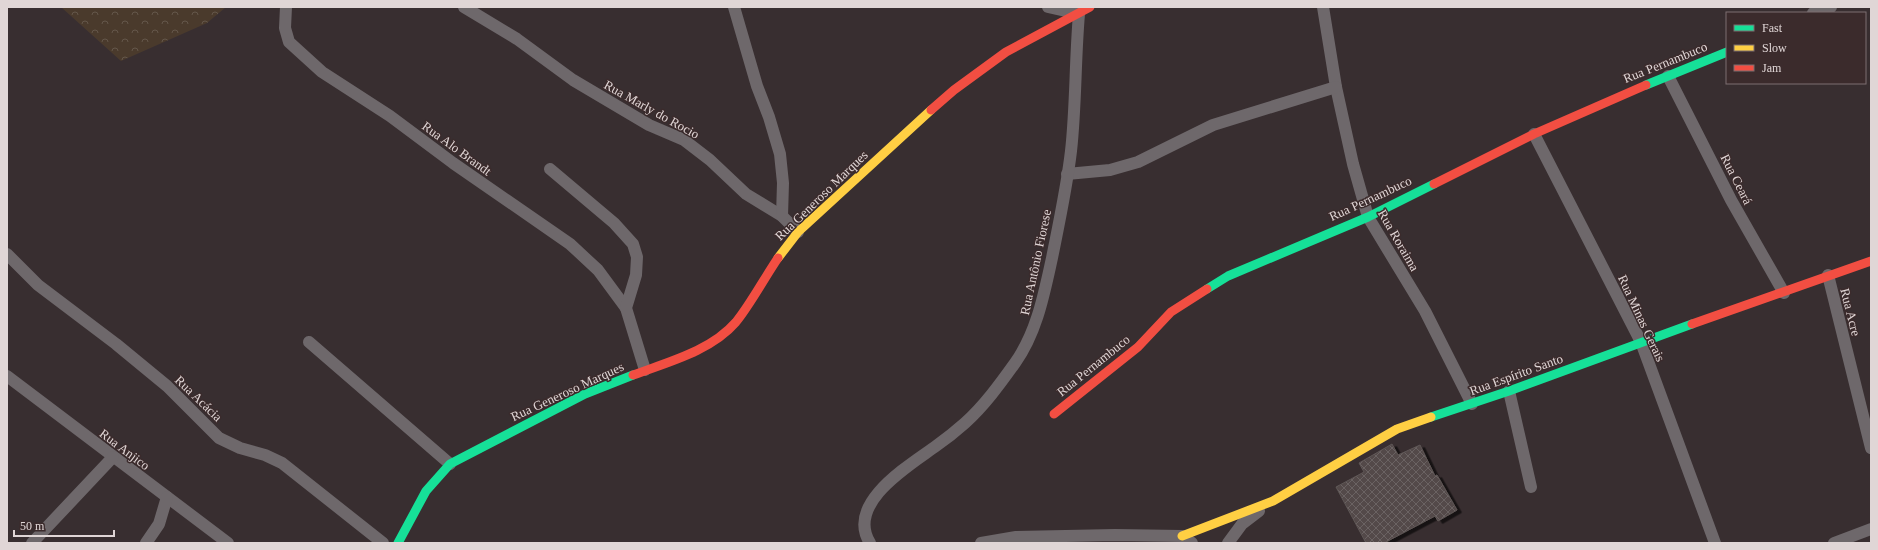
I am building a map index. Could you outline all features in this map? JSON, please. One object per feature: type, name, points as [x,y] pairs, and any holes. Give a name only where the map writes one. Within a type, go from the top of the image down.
[{"type":"street","name":"Rua Alo Brandt","points":[[286,7],[285,28],[290,42],[322,72],[390,116],[452,163],[570,244],[598,270],[626,308],[645,370]]},
{"type":"street","name":"Rua Marly do Rocio","points":[[464,7],[517,39],[573,80],[649,125],[684,140],[710,160],[746,194],[782,216],[798,232]]},
{"type":"street","points":[[734,7],[757,86],[769,117],[780,154],[783,183],[782,216]]},
{"type":"street","points":[[1048,7],[1079,14]]},
{"type":"street","name":"Rua Generoso Marques","points":[[398,543],[418,503],[437,475],[450,464],[585,394],[698,350],[721,336],[736,322],[782,251],[798,232],[954,90],[1006,52],[1090,7]]},
{"type":"street","name":"Rua Roraima","points":[[1323,7],[1336,87],[1353,164],[1368,216],[1425,311],[1472,404]]},
{"type":"street","points":[[1816,12],[1832,7]]},
{"type":"street","name":"Rua Antônio Fiorese","points":[[870,543],[864,530],[864,521],[868,509],[882,488],[909,464],[937,446],[965,422],[991,396],[1016,361],[1034,330],[1046,285],[1071,150],[1079,14]]},
{"type":"street","name":"Rua Pernambuco","points":[[1054,414],[1138,347],[1171,312],[1228,276],[1368,216],[1534,134],[1726,52]]},
{"type":"street","name":"Rua Ceará","points":[[1668,76],[1731,200],[1784,293]]},
{"type":"street","points":[[1067,174],[1110,170],[1138,162],[1214,125],[1336,87]]},
{"type":"street","name":"Rua Minas Gerais","points":[[1534,134],[1641,342],[1715,543]]},
{"type":"street","points":[[550,169],[614,223],[633,244],[637,257],[636,275],[626,308]]},
{"type":"street","name":"Rua Acácia","points":[[7,254],[38,285],[116,344],[167,386],[219,438],[240,448],[265,454],[282,463],[384,543]]},
{"type":"street","name":"Rua Espírito Santo","points":[[1182,536],[1273,501],[1397,429],[1509,391],[1641,342],[1784,293],[1828,275],[1871,261]]},
{"type":"street","name":"Rua Acre","points":[[1828,275],[1871,448]]},
{"type":"street","points":[[309,342],[450,464]]},
{"type":"street","name":"Rua Anjico","points":[[7,376],[112,457],[228,543]]},
{"type":"street","points":[[1509,391],[1531,487]]},
{"type":"street","points":[[32,543],[112,457]]},
{"type":"street","points":[[146,543],[159,524],[167,497]]},
{"type":"street","points":[[1228,543],[1242,524],[1273,501]]},
{"type":"street","points":[[1834,543],[1871,529]]},
{"type":"street","points":[[981,543],[1016,537],[1116,535],[1182,536],[1192,543]]},
{"type":"green space","points":[[61,7],[226,7],[207,23],[121,61]]},
{"type":"building","points":[[1392,444],[1398,455],[1420,445],[1435,476],[1437,475],[1457,510],[1438,521],[1435,516],[1384,543],[1366,543],[1336,487],[1364,472],[1359,463]]},
{"type":"traffic: fast","points":[[1646,85],[1726,52]]},
{"type":"traffic: fast","points":[[1207,289],[1228,276],[1368,217],[1434,184]]},
{"type":"traffic: fast","points":[[1431,417],[1509,391],[1692,324]]},
{"type":"traffic: fast","points":[[398,543],[426,491],[450,464],[585,394],[633,375]]},
{"type":"traffic: slow","points":[[778,258],[798,232],[931,110]]},
{"type":"traffic: slow","points":[[1182,536],[1273,501],[1397,429],[1431,417]]},
{"type":"traffic: jam","points":[[931,110],[954,90],[1006,52],[1090,7]]},
{"type":"traffic: jam","points":[[1434,184],[1534,134],[1646,85]]},
{"type":"traffic: jam","points":[[633,375],[702,348],[726,332],[741,315],[778,258]]},
{"type":"traffic: jam","points":[[1692,324],[1871,261]]},
{"type":"traffic: jam","points":[[1054,414],[1138,347],[1171,312],[1207,289]]}]
